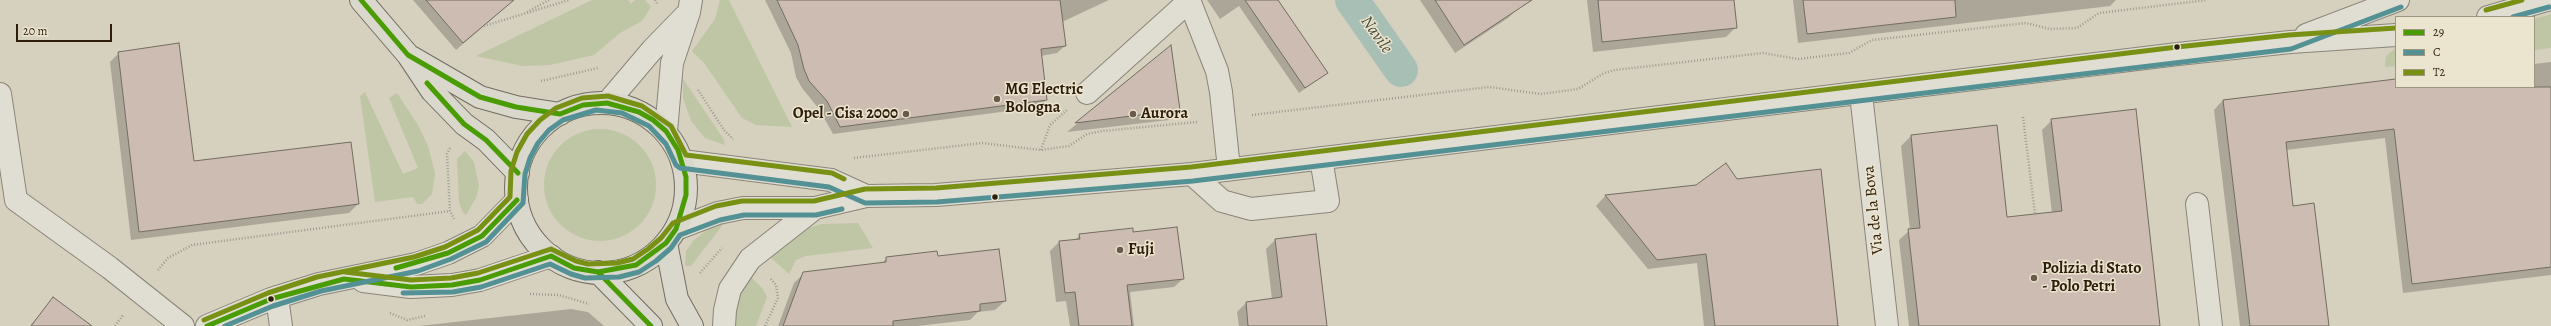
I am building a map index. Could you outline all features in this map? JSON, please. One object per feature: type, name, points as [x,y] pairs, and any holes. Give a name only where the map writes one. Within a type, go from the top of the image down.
[{"type":"main road","points":[[361,0],[408,55],[432,91],[464,124],[486,140],[518,173]]},
{"type":"main road","points":[[408,55],[480,97],[516,107],[560,114]]},
{"type":"main road","points":[[671,236],[636,265],[618,270],[598,272],[574,268],[552,256],[532,238],[523,220],[517,200],[518,173],[523,155],[532,139],[544,125],[560,114],[583,105],[608,103],[640,112],[666,131],[682,161],[686,177],[686,195],[671,236],[677,299],[692,326]]},
{"type":"main road","points":[[598,272],[651,326]]},
{"type":"street","points":[[1087,93],[1189,0],[1217,71],[1221,92],[1229,170]]},
{"type":"street","points":[[2290,42],[2398,0]]},
{"type":"street","points":[[2491,16],[2547,0]]},
{"type":"street","points":[[608,103],[690,6]]},
{"type":"street","points":[[666,131],[672,63],[690,6]]},
{"type":"street","points":[[671,236],[718,213],[743,208],[815,208],[866,196],[936,195],[1192,174],[2290,42],[2395,35]]},
{"type":"street","points":[[0,94],[16,200],[110,268],[183,326]]},
{"type":"street","name":"Via de la Bova","points":[[1861,94],[1887,326]]},
{"type":"street","points":[[1192,174],[1222,202],[1252,209],[1328,201],[1322,158]]},
{"type":"street","points":[[682,161],[831,180],[866,196]]},
{"type":"street","points":[[207,326],[277,297],[344,279],[416,264],[465,245],[482,236],[517,200]]},
{"type":"street","points":[[2197,204],[2211,326]]},
{"type":"street","points":[[724,326],[725,310],[730,289],[750,259],[815,208]]},
{"type":"street","points":[[344,279],[411,286],[452,285],[480,280],[552,256]]},
{"type":"street","points":[[277,297],[281,326]]},
{"type":"path","points":[[522,15],[549,0]]},
{"type":"path","points":[[484,26],[569,0]]},
{"type":"path","points":[[1249,116],[1489,87],[1549,94],[1578,88],[1604,73],[1615,70],[1763,53],[1798,59],[1849,53],[1872,40],[2026,23],[2050,29],[2077,28],[2099,13],[2207,0]]},
{"type":"path","points":[[538,82],[605,66]]},
{"type":"path","points":[[696,86],[724,130],[735,141]]},
{"type":"path","points":[[1041,150],[1050,125],[1087,93]]},
{"type":"path","points":[[2023,117],[2035,214]]},
{"type":"path","points":[[850,158],[982,143],[1041,150],[1069,146],[1087,134],[1102,131],[1201,121]]},
{"type":"path","points":[[454,141],[447,154],[450,211],[455,224]]},
{"type":"path","points":[[168,258],[192,245],[450,211]]},
{"type":"path","points":[[698,276],[723,246]]},
{"type":"path","points":[[764,326],[775,307],[778,291],[768,276]]},
{"type":"path","points":[[529,294],[559,295],[594,306]]},
{"type":"path","points":[[115,326],[120,319]]},
{"type":"green space","points":[[592,0],[628,0],[631,4],[635,0],[645,0],[651,7],[642,21],[620,33],[594,55],[550,65],[523,66],[476,56]]},
{"type":"green space","points":[[720,0],[729,0],[792,127],[756,125],[742,118],[704,63],[692,51],[715,19]]},
{"type":"green space","points":[[2551,14],[2551,48],[2535,50],[2535,19]]},
{"type":"green space","points":[[2395,49],[2395,66],[2385,67],[2386,56]]},
{"type":"green space","points":[[683,79],[723,138],[725,145],[705,138],[691,121],[683,98]]},
{"type":"green space","points":[[365,92],[403,174],[418,168],[389,98],[397,93],[418,125],[428,146],[435,173],[432,194],[422,204],[417,204],[413,197],[375,202],[360,96]]},
{"type":"green space","points":[[600,129],[621,133],[639,146],[652,164],[656,185],[652,206],[639,224],[621,237],[600,241],[579,237],[561,224],[548,206],[544,185],[548,164],[561,146],[579,133]]},
{"type":"green space","points":[[465,151],[474,162],[479,186],[476,198],[466,215],[462,211],[459,202],[457,159]]},
{"type":"green space","points":[[725,222],[691,266],[685,266],[686,251],[694,240],[707,230]]},
{"type":"green space","points":[[858,223],[873,248],[806,256],[796,260],[789,274],[770,257],[797,234],[809,228],[822,224]]},
{"type":"green space","points":[[750,276],[763,289],[767,297],[756,326],[736,326],[735,302]]},
{"type":"building","points":[[426,0],[514,0],[463,43]]},
{"type":"building","points":[[777,0],[1060,0],[1066,46],[1041,49],[1047,100],[840,127],[827,101],[809,81],[804,69],[798,45]]},
{"type":"building","points":[[1245,0],[1278,0],[1328,73],[1305,88]]},
{"type":"building","points":[[1435,0],[1532,0],[1464,45]]},
{"type":"building","points":[[1598,0],[1734,0],[1737,28],[1602,42]]},
{"type":"building","points":[[1803,0],[1955,0],[1956,17],[1807,34]]},
{"type":"building","points":[[179,43],[194,161],[351,142],[359,204],[139,232],[118,52]]},
{"type":"building","points":[[1171,45],[1180,110],[1075,123]]},
{"type":"building","points":[[2395,79],[2395,88],[2551,87],[2551,267],[2412,284],[2394,129],[2286,142],[2293,206],[2314,203],[2329,326],[2250,326],[2223,100]]},
{"type":"building","name":"Polizia di Stato - Polo Petri","points":[[2136,109],[2160,326],[1919,326],[1908,229],[1920,228],[1911,135],[1997,125],[2007,217],[2062,211],[2051,119]]},
{"type":"building","points":[[1726,163],[1737,179],[1821,169],[1838,326],[1715,326],[1706,254],[1657,260],[1605,195],[1696,185]]},
{"type":"building","points":[[1177,227],[1184,279],[1127,285],[1132,326],[1079,326],[1075,292],[1065,293],[1059,241],[1080,239],[1079,234],[1133,228],[1133,232]]},
{"type":"building","points":[[1316,234],[1327,326],[1248,326],[1246,302],[1282,297],[1275,239]]},
{"type":"building","points":[[999,249],[1006,301],[980,304],[980,311],[893,321],[893,326],[783,326],[803,272],[886,262],[886,257],[937,251],[938,256]]},
{"type":"building","points":[[53,297],[92,326],[31,326]]},
{"type":"waterway","name":"Navile","points":[[1352,0],[1401,70]]},
{"type":"transit line","name":"29","points":[[361,0],[408,55],[480,97],[516,107],[560,114]]},
{"type":"transit line","name":"T2","points":[[2486,10],[2522,0]]},
{"type":"transit line","name":"C","points":[[225,326],[273,306],[321,291],[418,271],[451,259],[486,242],[523,203],[525,174],[530,158],[538,143],[549,130],[563,120],[596,110],[622,113],[649,126],[666,144],[676,165],[680,168],[829,187],[865,203],[937,202],[1193,181],[2291,49],[2401,7]]},
{"type":"transit line","name":"C","points":[[2517,16],[2549,7]]},
{"type":"transit line","name":"T2","points":[[345,272],[411,280],[451,278],[478,273],[551,249],[576,261],[588,264],[617,263],[633,259],[648,249],[661,238],[673,223],[716,206],[742,201],[814,201],[865,189],[936,188],[1191,167],[2177,47],[2289,35],[2395,28]]},
{"type":"transit line","name":"29","points":[[427,83],[464,124],[486,140],[518,173]]},
{"type":"transit line","name":"T2","points":[[204,320],[268,293],[317,277],[414,257],[445,247],[478,230],[510,197],[511,171],[517,152],[527,134],[540,120],[556,108],[582,98],[608,96],[642,106],[671,126],[686,155],[832,173],[844,179]]},
{"type":"transit line","name":"29","points":[[551,256],[574,268],[598,272],[636,265],[666,243],[676,229],[686,195],[686,177],[678,150],[666,131],[653,120],[639,112],[607,103],[583,105],[560,114]]},
{"type":"transit line","name":"29","points":[[396,268],[448,253],[482,236],[517,200]]},
{"type":"transit line","name":"C","points":[[403,293],[453,292],[481,287],[550,264],[571,274],[585,278],[619,277],[639,272],[656,261],[671,248],[680,235],[720,220],[744,215],[816,215],[842,209]]},
{"type":"transit line","name":"29","points":[[207,326],[271,299],[344,279],[411,287],[452,285],[480,280],[551,256]]},
{"type":"transit line","name":"29","points":[[598,272],[651,326]]},
{"type":"place","name":"MG Electric Bologna","points":[[997,99]]},
{"type":"place","name":"Opel - Cisa 2000","points":[[906,114]]},
{"type":"place","name":"Aurora","points":[[1133,114]]},
{"type":"place","name":"Fuji","points":[[1120,250]]},
{"type":"place","name":"Polizia di Stato - Polo Petri","points":[[2034,278]]}]
